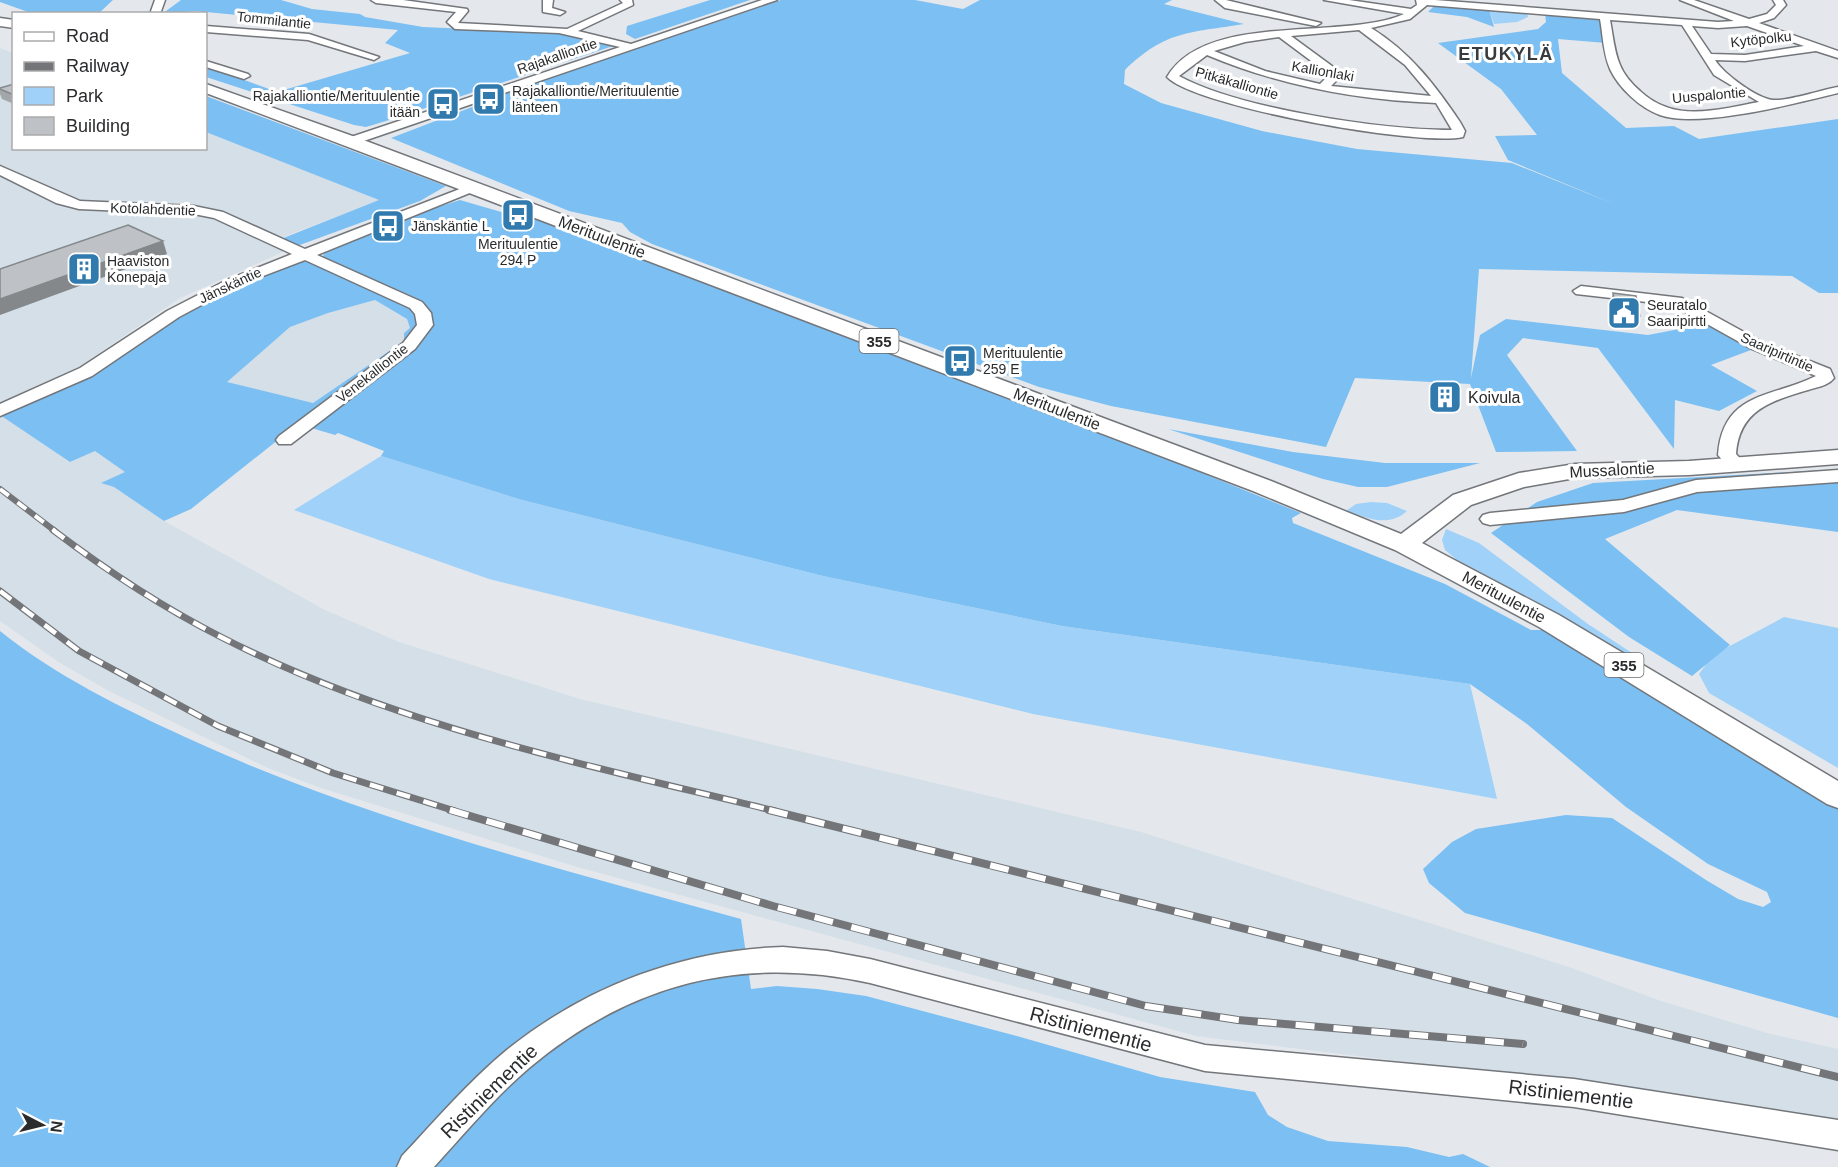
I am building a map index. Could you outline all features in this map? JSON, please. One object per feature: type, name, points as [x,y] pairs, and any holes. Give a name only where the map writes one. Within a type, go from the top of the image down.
[{"type":"main road","name":"Merituulentie","points":[[207,88],[352,141],[1262,486],[1404,544],[1549,621],[1838,796]]},
{"type":"main road","name":"Mussalontie","points":[[1404,544],[1462,500],[1519,480],[1575,471],[1737,465],[1838,457]]},
{"type":"street","points":[[376,0],[463,11],[453,25],[570,31],[632,47]]},
{"type":"street","points":[[548,0],[547,10],[560,12]]},
{"type":"street","points":[[570,31],[630,3],[625,0]]},
{"type":"street","name":"Rajakalliontie","points":[[352,141],[772,0]]},
{"type":"street","points":[[1220,0],[1225,5],[1332,28]]},
{"type":"street","points":[[1329,0],[1416,13],[1422,1],[1718,25],[1766,19],[1777,13],[1781,5],[1778,0]]},
{"type":"street","points":[[1685,0],[1838,55]]},
{"type":"street","name":"Pitkäkalliontie","points":[[1416,13],[1402,19],[1360,26],[1239,39],[1205,51],[1174,73],[1174,79],[1237,101],[1286,113],[1407,132],[1459,134],[1440,100]]},
{"type":"street","name":"Uuspalontie","points":[[1605,17],[1617,72],[1635,91],[1661,111],[1678,115],[1771,104],[1838,90]]},
{"type":"street","points":[[1686,24],[1726,81],[1771,104]]},
{"type":"street","points":[[1360,26],[1413,64],[1440,100]]},
{"type":"street","name":"Tommilantie","points":[[208,30],[309,37],[374,57]]},
{"type":"street","points":[[1281,33],[1332,71],[1332,80],[1324,87]]},
{"type":"street","name":"Kytöpolku","points":[[1707,57],[1745,58],[1838,45]]},
{"type":"street","name":"Kallionlaki","points":[[1205,51],[1260,73],[1324,87],[1375,95],[1440,100]]},
{"type":"street","points":[[207,64],[244,76]]},
{"type":"street","name":"Kotolahdentie","points":[[0,170],[61,200],[79,205],[194,210],[218,215],[304,254]]},
{"type":"street","name":"Jänskäntie","points":[[0,411],[86,372],[204,297],[304,254],[475,188]]},
{"type":"street","name":"Venekalliontie","points":[[285,440],[409,346],[425,325],[423,313],[416,305],[304,254]]},
{"type":"street","name":"Saaripirtintie","points":[[1581,291],[1677,301],[1756,345],[1831,374]]},
{"type":"street","name":"Saaripirtintie","points":[[1737,465],[1727,455],[1726,440],[1732,428],[1756,402],[1816,382],[1831,374]]},
{"type":"street","points":[[1490,519],[1624,506],[1696,486],[1838,476]]},
{"type":"street","name":"Ristiniementie","points":[[413,1167],[492,1083],[532,1048],[598,1006],[644,985],[695,969],[781,959],[851,966],[1205,1058],[1259,1065],[1574,1093],[1838,1135]]},
{"type":"shaded area","points":[[0,0],[113,0],[100,12],[28,12],[0,2]]},
{"type":"shaded area","points":[[181,0],[281,0],[312,9],[360,14],[365,17],[423,27],[558,33],[613,46],[366,127],[207,77],[207,66],[277,92],[410,53],[385,43],[398,30],[195,11],[165,12]]},
{"type":"shaded area","points":[[710,0],[750,0],[635,39],[626,34],[627,26]]},
{"type":"shaded area","points":[[781,0],[915,0],[963,9],[980,0],[1172,0],[1164,4],[1244,24],[1193,32],[1166,40],[1153,47],[1125,70],[1124,84],[1161,103],[1262,131],[1357,149],[1512,163],[1619,206],[1508,160],[1495,136],[1537,135],[1501,89],[1438,43],[1538,29],[1546,22],[1545,14],[1601,18],[1606,43],[1558,39],[1562,73],[1626,128],[1674,126],[1699,139],[1838,119],[1838,293],[1819,293],[1792,276],[1479,269],[1471,378],[1480,335],[1506,319],[1648,335],[1706,324],[1751,350],[1711,365],[1757,391],[1719,411],[1675,400],[1674,449],[1598,348],[1523,338],[1507,355],[1577,451],[1496,452],[1470,384],[1355,378],[1326,447],[1111,406],[1039,387],[652,244],[630,232],[622,223],[569,211],[391,138],[527,86]]},
{"type":"shaded area","points":[[1435,5],[1489,9],[1494,27],[1467,17],[1428,12]]},
{"type":"shaded area","points":[[0,48],[12,53],[12,150],[207,150],[207,132],[380,200],[270,242],[285,251],[180,298],[77,368],[0,402]]},
{"type":"shaded area","points":[[207,96],[446,186],[420,201],[297,246],[281,239],[379,200],[207,132]]},
{"type":"shaded area","points":[[460,200],[522,218],[527,216],[543,220],[1036,406],[1301,513],[1292,518],[1293,523],[1445,584],[1531,630],[1545,630],[1838,804],[1838,1018],[1465,913],[1429,883],[1423,869],[1452,842],[1476,829],[1566,815],[1612,818],[1738,899],[1763,907],[1771,902],[1767,892],[1708,864],[1626,807],[1527,724],[1470,684],[1062,626],[823,576],[522,500],[381,456],[384,451],[338,433],[335,435],[298,424],[191,509],[164,521],[114,487],[101,483],[125,472],[95,451],[70,462],[0,415],[156,331],[223,291],[298,262],[312,262],[323,258],[324,251],[404,218]],"holes":[[[375,300],[407,319],[410,328],[404,333],[404,341],[313,403],[227,382],[290,327],[328,313]]]},
{"type":"shaded area","points":[[375,300],[407,319],[410,328],[404,341],[313,403],[226,382],[290,327],[328,313]]},
{"type":"shaded area","points":[[0,415],[70,462],[95,451],[126,472],[102,483],[114,487],[164,521],[325,610],[399,642],[580,699],[1141,832],[1569,967],[1661,1001],[1767,1033],[1838,1049],[1838,1124],[1739,1103],[1196,1036],[574,866],[321,788],[268,768],[109,691],[60,663],[0,621]]},
{"type":"shaded area","points":[[1168,429],[1293,452],[1385,463],[1480,463],[1387,487],[1358,487],[1323,479]]},
{"type":"shaded area","points":[[1825,470],[1838,475],[1838,532],[1677,510],[1605,539],[1730,645],[1692,676],[1629,637],[1491,533],[1537,502],[1593,483]]},
{"type":"shaded area","points":[[0,631],[43,662],[89,690],[185,737],[321,793],[529,860],[741,919],[751,989],[777,986],[866,996],[1160,1077],[1255,1092],[1268,1115],[1287,1127],[1328,1141],[1407,1147],[1449,1157],[1463,1154],[1490,1167],[0,1167]]},
{"type":"green space","points":[[1489,9],[1527,12],[1528,17],[1517,22],[1494,24]]},
{"type":"green space","points":[[381,456],[522,500],[823,576],[1062,626],[1470,684],[1497,799],[1033,714],[489,579],[294,510]]},
{"type":"green space","points":[[1387,503],[1407,511],[1393,519],[1378,520],[1346,511],[1356,504]]},
{"type":"green space","points":[[1446,529],[1479,543],[1588,624],[1638,657],[1630,656],[1535,601],[1457,560],[1445,550],[1442,540]]},
{"type":"green space","points":[[1784,617],[1838,628],[1838,768],[1709,693],[1699,674],[1713,655]]},
{"type":"building","points":[[12,85],[12,94],[0,89]]},
{"type":"building","points":[[128,225],[163,241],[0,299],[0,269]]},
{"type":"building","points":[[1613,293],[1636,296],[1640,316],[1617,313]]},
{"type":"railway","points":[[0,489],[55,531]]},
{"type":"railway","points":[[53,530],[93,559],[177,613],[287,668],[354,695],[493,740],[775,811]]},
{"type":"railway","points":[[0,591],[79,651],[218,726],[333,773],[455,811]]},
{"type":"railway","points":[[450,810],[773,906],[1146,1006],[1238,1020],[1523,1044]]},
{"type":"railway","points":[[769,810],[1838,1077]]},
{"type":"place","name":"Rajakalliontie/Merituulentie länteen","points":[[489,99]]},
{"type":"place","name":"Rajakalliontie/Merituulentie itään","points":[[443,104]]},
{"type":"place","name":"Merituulentie 294 P","points":[[518,215]]},
{"type":"place","name":"Jänskäntie L","points":[[388,226]]},
{"type":"place","name":"Haaviston Konepaja","points":[[84,269]]},
{"type":"place","name":"Seuratalo Saaripirtti","points":[[1624,313]]},
{"type":"place","name":"Merituulentie 259 E","points":[[960,361]]},
{"type":"place","name":"Koivula","points":[[1445,397]]},
{"type":"district","name":"ETUKYLÄ","points":[[1506,54]]}]
